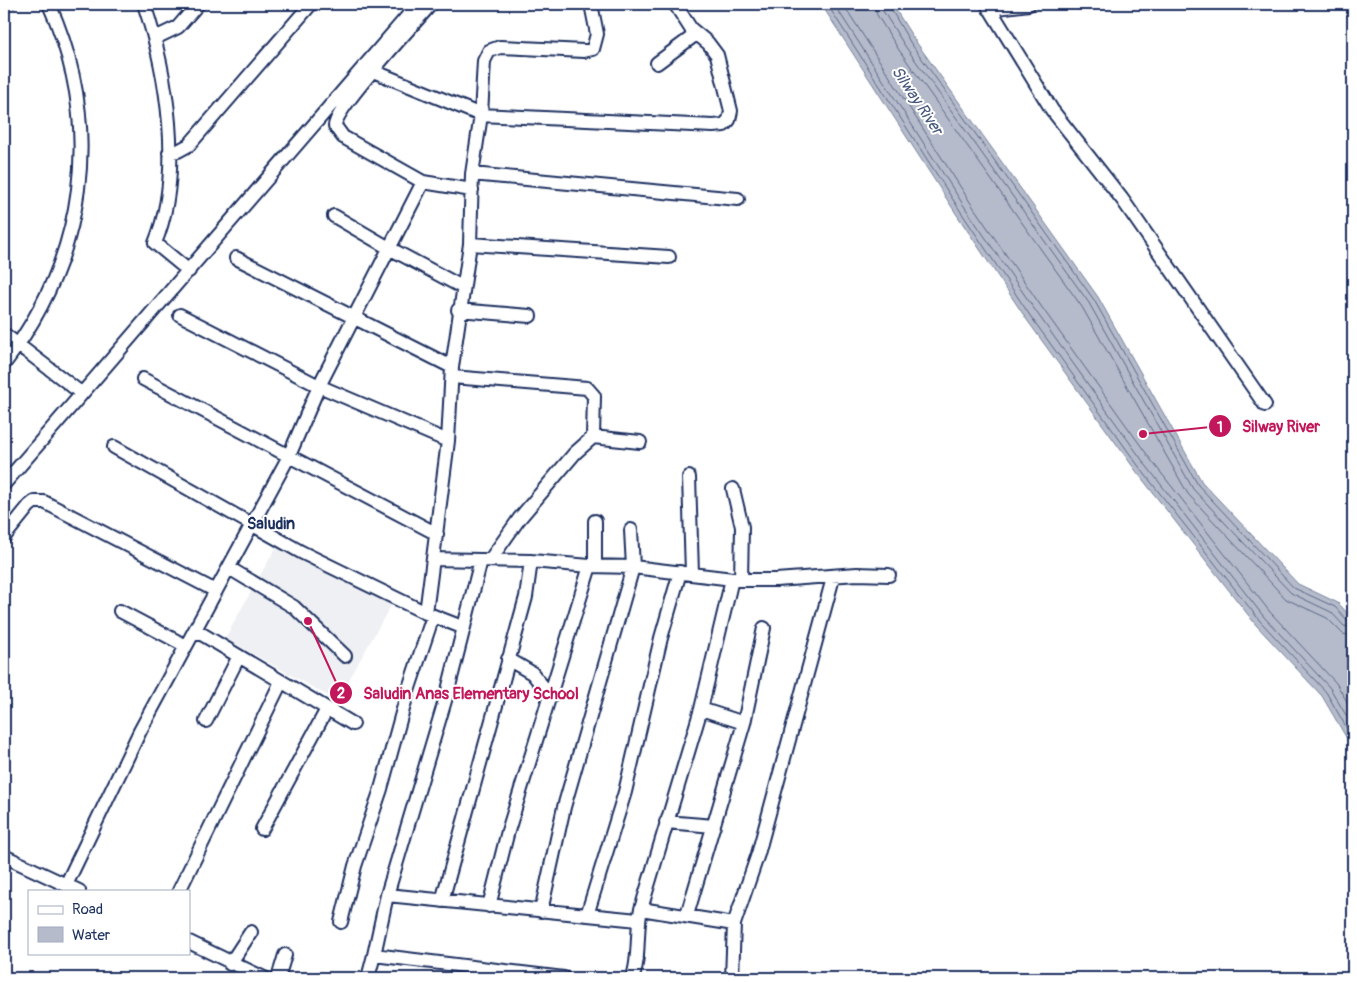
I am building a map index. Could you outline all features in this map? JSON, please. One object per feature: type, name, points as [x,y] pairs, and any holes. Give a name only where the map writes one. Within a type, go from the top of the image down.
[{"type":"street","points":[[4,364],[18,345],[45,300],[65,252],[75,209],[80,175],[80,131],[77,97],[65,46],[49,4]]},
{"type":"street","points":[[144,4],[155,38],[164,79],[169,153],[164,212],[155,242],[188,271]]},
{"type":"street","points":[[155,38],[178,27],[198,4]]},
{"type":"street","points":[[169,153],[189,145],[311,4]]},
{"type":"street","points":[[4,484],[26,461],[81,393],[418,4]]},
{"type":"street","points":[[431,4],[373,71],[335,121],[337,131],[423,182],[472,190]]},
{"type":"street","points":[[341,922],[355,866],[381,790],[430,614],[433,559],[448,441],[458,310],[470,244],[472,174],[481,115],[484,61],[489,51],[500,47],[584,51],[593,49],[597,34],[591,4]]},
{"type":"street","points":[[373,71],[481,115],[724,125],[729,120],[731,112],[717,55],[708,43],[695,35],[675,4]]},
{"type":"street","points":[[1029,4],[988,6],[1052,110],[1122,199],[1265,405]]},
{"type":"street","points":[[657,63],[695,35]]},
{"type":"street","points":[[472,174],[738,199]]},
{"type":"street","points":[[66,885],[140,731],[288,458],[319,386],[423,182]]},
{"type":"street","points":[[334,216],[462,287]]},
{"type":"street","points":[[470,244],[669,257]]},
{"type":"street","points":[[236,258],[354,318],[452,372],[587,388],[594,396],[592,437],[575,453],[485,560],[462,627],[447,694],[386,895],[368,978]]},
{"type":"street","points":[[458,310],[530,316]]},
{"type":"street","points":[[180,314],[319,386],[448,441]]},
{"type":"street","points":[[4,334],[81,393]]},
{"type":"street","points":[[143,379],[288,458],[437,534]]},
{"type":"street","points":[[592,437],[640,442]]},
{"type":"street","points":[[114,447],[253,523],[301,552],[430,614],[462,627]]},
{"type":"street","points":[[587,915],[625,792],[661,638],[686,572],[689,478]]},
{"type":"street","points":[[632,978],[636,970],[640,914],[701,709],[736,579],[742,527],[734,489]]},
{"type":"street","points":[[4,537],[29,506],[34,502],[44,502],[216,592]]},
{"type":"street","points":[[489,906],[508,831],[550,695],[593,566],[596,520]]},
{"type":"street","points":[[540,911],[564,807],[633,566],[631,530]]},
{"type":"street","points":[[433,559],[633,566],[736,579],[833,578],[858,574],[889,575]]},
{"type":"street","points":[[442,901],[526,597],[531,561]]},
{"type":"street","points":[[229,568],[294,608],[345,656]]},
{"type":"street","points":[[732,978],[734,924],[758,854],[833,578]]},
{"type":"street","points":[[120,611],[186,646]]},
{"type":"street","points":[[686,915],[744,723],[764,628]]},
{"type":"street","points":[[195,630],[353,724]]},
{"type":"street","points":[[206,721],[239,656]]},
{"type":"street","points":[[508,659],[532,673],[550,695]]},
{"type":"street","points":[[179,890],[281,682]]},
{"type":"street","points":[[262,829],[327,709]]},
{"type":"street","points":[[701,709],[744,723]]},
{"type":"street","points":[[666,822],[714,826]]},
{"type":"street","points":[[4,856],[76,890]]},
{"type":"street","points":[[386,895],[587,915],[686,915],[734,924]]},
{"type":"street","points":[[230,964],[251,932]]},
{"type":"street","points":[[190,943],[230,964],[264,978]]},
{"type":"street","points":[[278,978],[285,954]]},
{"type":"street","points":[[374,955],[564,978]]},
{"type":"path","points":[[4,12],[21,4]]},
{"type":"shaded area","points":[[279,542],[391,605],[337,701],[225,638]]},
{"type":"water","points":[[821,4],[892,4],[914,39],[1098,297],[1202,482],[1298,584],[1338,603],[1353,619],[1353,749],[1322,696],[1256,625],[1136,471],[1027,320]]},
{"type":"place","name":"Silway River","points":[[1143,434]]},
{"type":"place","name":"Saludin Anas Elementary School","points":[[308,621]]},
{"type":"district","name":"Saludin","points":[[271,523]]}]
